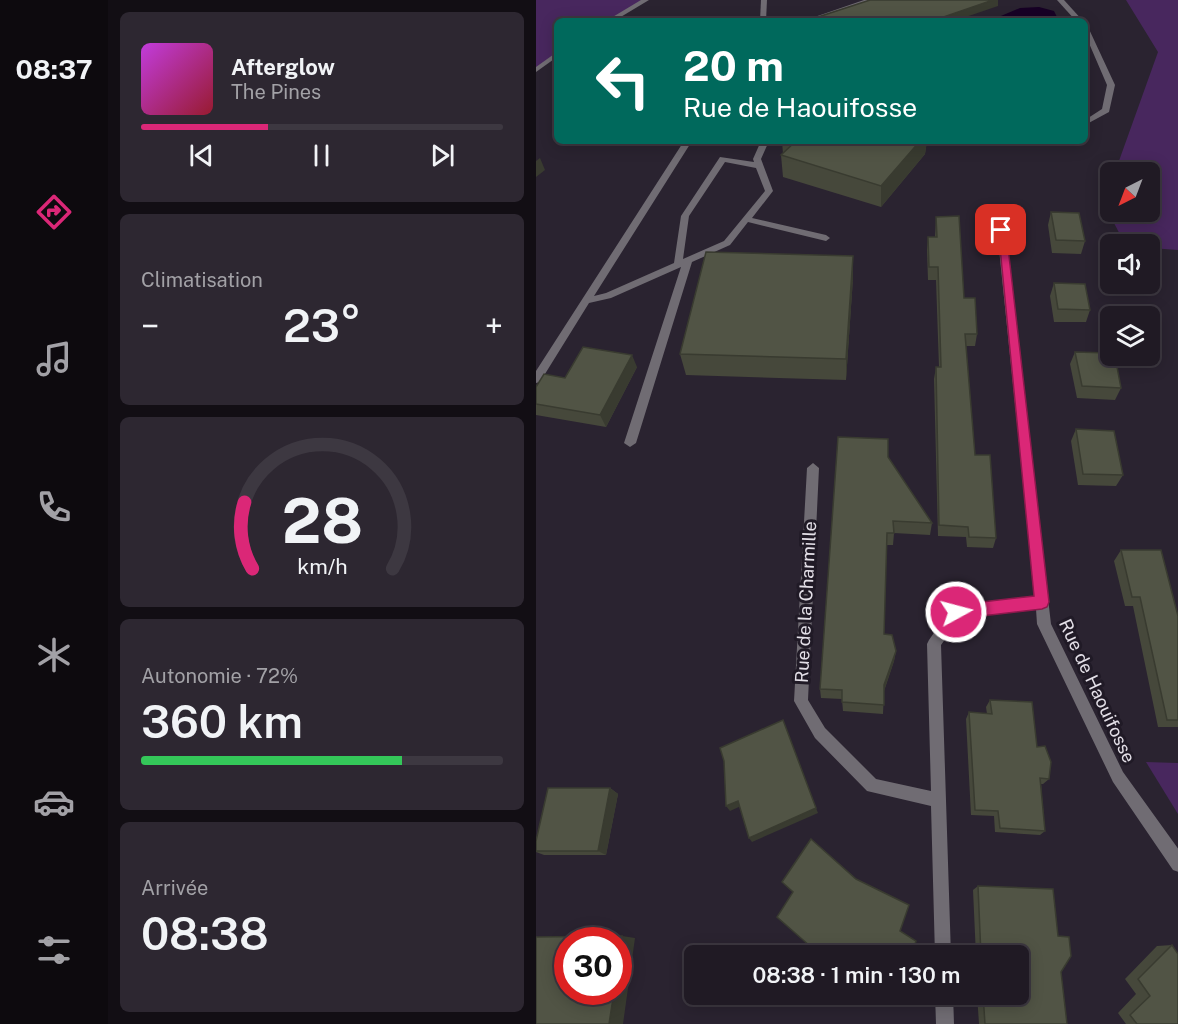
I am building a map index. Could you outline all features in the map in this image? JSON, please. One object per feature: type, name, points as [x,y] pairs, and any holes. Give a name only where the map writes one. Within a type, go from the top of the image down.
[{"type":"street","points":[[614,18],[646,0]]},
{"type":"street","points":[[763,18],[764,0]]},
{"type":"street","points":[[815,18],[870,0]]},
{"type":"street","points":[[1060,0],[1077,18]]},
{"type":"street","points":[[1088,34],[1111,85],[1106,110],[1088,121]]},
{"type":"street","points":[[536,70],[554,56]]},
{"type":"street","points":[[536,379],[686,144]]},
{"type":"street","points":[[584,301],[608,296],[727,243],[770,191],[757,159],[764,144]]},
{"type":"street","points":[[630,443],[683,262],[685,216],[723,159],[760,166]]},
{"type":"street","points":[[746,219],[826,238]]},
{"type":"street","name":"Rue de Haouifosse","points":[[1001,230],[1044,624],[1118,777],[1178,864]]},
{"type":"street","name":"Rue de la Charmille","points":[[813,468],[801,701],[820,734],[872,786],[938,800]]},
{"type":"street","points":[[943,945],[934,644],[956,612],[1042,602]]},
{"type":"street","points":[[944,1005],[945,1024]]},
{"type":"shaded area","points":[[536,0],[645,0],[614,18],[554,18],[554,56],[536,69]]},
{"type":"shaded area","points":[[1126,0],[1178,0],[1178,250],[1160,249],[1160,234],[1120,234],[1113,222],[1160,222],[1160,162],[1119,162],[1158,52]]},
{"type":"shaded area","points":[[1039,7],[1054,11],[1058,18],[996,18],[1020,8]]},
{"type":"shaded area","points":[[1146,762],[1178,763],[1178,814]]},
{"type":"building","points":[[870,0],[993,0],[941,18],[815,18]]},
{"type":"building","points":[[793,144],[917,144],[881,186],[781,155]]},
{"type":"building","points":[[1051,212],[1079,213],[1085,241],[1056,240]]},
{"type":"building","points":[[959,216],[964,298],[975,298],[977,334],[965,334],[975,455],[990,455],[996,538],[969,537],[968,527],[939,525],[936,367],[941,367],[938,267],[929,267],[928,237],[937,237],[936,217]]},
{"type":"building","points":[[706,252],[853,256],[846,359],[680,354]]},
{"type":"building","points":[[1054,283],[1085,284],[1090,310],[1058,309]]},
{"type":"building","points":[[583,347],[632,355],[600,415],[536,404],[536,387],[544,374],[565,378]]},
{"type":"building","points":[[1075,352],[1100,353],[1100,366],[1117,366],[1121,388],[1082,386]]},
{"type":"building","points":[[1076,429],[1114,431],[1123,475],[1083,474]]},
{"type":"building","points":[[838,437],[888,439],[888,457],[932,523],[893,521],[894,533],[887,533],[884,634],[892,635],[896,651],[884,685],[884,705],[842,702],[842,690],[820,689]]},
{"type":"building","points":[[1121,550],[1161,550],[1178,616],[1178,720],[1167,720],[1140,597],[1132,597]]},
{"type":"building","points":[[990,700],[1032,702],[1037,747],[1045,746],[1051,762],[1049,779],[1040,778],[1045,831],[1000,828],[998,811],[975,810],[969,712],[992,714]]},
{"type":"building","points":[[783,720],[816,808],[749,838],[738,801],[726,806],[724,761],[720,748]]},
{"type":"building","points":[[548,788],[610,788],[598,851],[536,851],[536,841]]},
{"type":"building","points":[[811,839],[856,879],[909,905],[900,931],[916,941],[915,945],[809,945],[777,917],[793,892],[782,882]]},
{"type":"building","points":[[978,886],[1053,889],[1058,936],[1069,937],[1071,956],[1061,972],[1067,1024],[985,1024],[984,1005],[1029,1005],[1029,945],[981,945]]},
{"type":"building","points":[[536,937],[554,937],[554,1005],[612,1005],[609,1024],[536,1024]]},
{"type":"building","points":[[1172,945],[1178,954],[1178,1024],[1137,1024],[1130,1015],[1150,996],[1138,979]]},
{"type":"route","points":[[956,612],[1042,602],[1001,230]]}]
